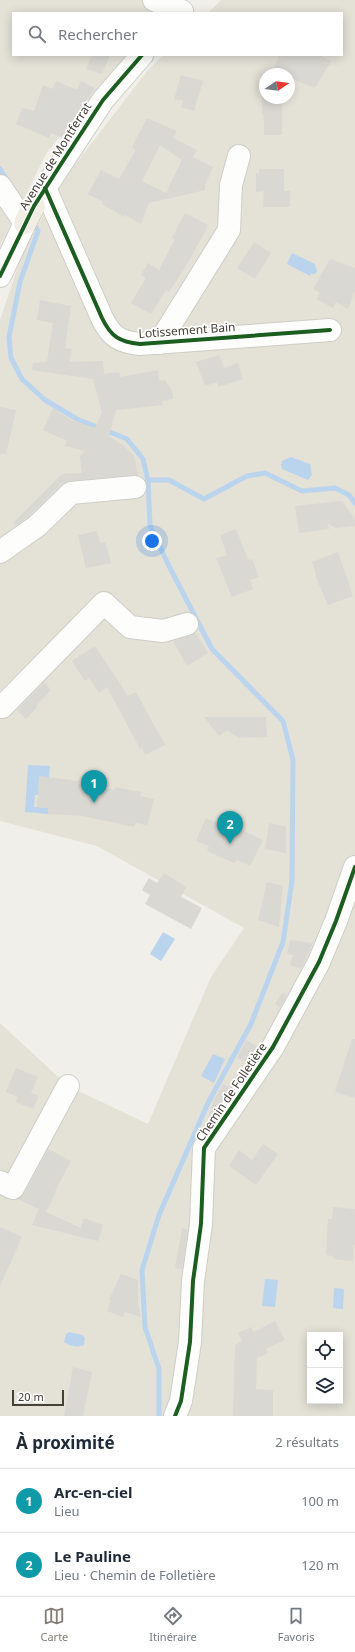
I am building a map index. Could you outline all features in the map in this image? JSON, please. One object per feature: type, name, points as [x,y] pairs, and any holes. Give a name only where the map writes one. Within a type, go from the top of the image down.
[{"type":"street","points":[[154,0],[185,8]]},
{"type":"street","name":"Avenue de Montferrat","points":[[0,276],[32,210],[103,100],[141,56]]},
{"type":"street","name":"Lotissement Bain","points":[[159,343],[229,230],[231,185],[239,156]]},
{"type":"street","name":"Lotissement Bain","points":[[0,186],[32,210],[107,329],[115,337],[127,343],[159,343],[330,330]]},
{"type":"street","points":[[0,552],[37,526],[71,493],[135,487]]},
{"type":"street","points":[[0,707],[2,707],[104,603],[130,628],[163,631],[187,624]]},
{"type":"street","name":"Chemin de Folletière","points":[[175,1416],[181,1401],[190,1342],[193,1281],[201,1224],[204,1148],[273,1047],[319,962],[336,921],[355,867]]},
{"type":"street","points":[[0,1182],[14,1188],[68,1086]]},
{"type":"shaded area","points":[[0,0],[183,0],[171,12],[12,12],[12,56],[129,56],[110,76],[47,152],[0,246]]},
{"type":"shaded area","points":[[221,0],[355,0],[355,1416],[0,1416],[0,1023],[68,1086],[148,1124],[211,977],[244,928],[97,846],[0,821],[0,320],[23,252],[64,179],[148,70],[163,56],[343,56],[343,12],[209,12]]},
{"type":"water","points":[[292,253],[315,264],[317,272],[315,274],[311,274],[310,276],[287,264]]},
{"type":"water","points":[[291,457],[310,464],[312,475],[308,480],[282,469],[282,461]]},
{"type":"water","points":[[28,765],[50,766],[49,781],[39,780],[38,795],[35,795],[34,807],[48,808],[48,814],[25,812]]},
{"type":"water","points":[[163,932],[175,939],[161,961],[150,954]]},
{"type":"water","points":[[213,1054],[225,1059],[214,1083],[201,1076]]},
{"type":"water","points":[[265,1279],[278,1280],[275,1307],[262,1306]]},
{"type":"water","points":[[334,1288],[344,1289],[343,1309],[333,1308]]},
{"type":"water","points":[[69,1332],[82,1335],[85,1338],[84,1345],[74,1346],[68,1345],[64,1342],[66,1334]]},
{"type":"building","points":[[92,56],[110,56],[102,74],[86,69]]},
{"type":"building","points":[[279,56],[321,56],[331,61],[315,88],[295,80],[295,68],[274,68]]},
{"type":"building","points":[[181,75],[203,81],[194,111],[181,107],[183,101],[174,99]]},
{"type":"building","points":[[56,81],[77,90],[81,81],[95,88],[62,138],[51,133],[49,138],[16,124],[22,108],[34,111],[43,85],[52,89]]},
{"type":"building","points":[[262,104],[282,104],[282,135],[264,135],[264,115],[262,115]]},
{"type":"building","points":[[147,118],[177,131],[173,138],[197,150],[193,157],[213,167],[205,185],[205,190],[149,203],[141,224],[125,215],[124,217],[102,204],[103,202],[88,194],[101,170],[119,179],[136,150],[132,147]],"holes":[[[160,145],[182,160],[166,193],[142,181]]]},
{"type":"building","points":[[259,169],[284,169],[284,191],[290,191],[290,207],[263,207],[264,191],[256,192],[256,173],[259,174]]},
{"type":"building","points":[[185,213],[208,225],[191,258],[169,292],[166,290],[151,314],[131,303],[146,278],[141,275],[148,263],[159,270],[175,239],[172,238]]},
{"type":"building","points":[[254,242],[271,253],[255,279],[237,268]]},
{"type":"building","points":[[330,259],[355,268],[355,291],[348,309],[336,302],[333,308],[316,299],[320,293],[313,289]]},
{"type":"building","points":[[40,300],[71,306],[65,348],[72,349],[69,362],[103,361],[104,374],[119,372],[120,377],[158,370],[159,381],[165,380],[172,391],[173,399],[162,401],[163,405],[116,410],[109,436],[125,447],[133,455],[138,475],[69,481],[62,484],[29,516],[16,526],[13,523],[62,474],[82,473],[80,456],[85,451],[65,446],[67,441],[43,430],[53,408],[71,420],[95,428],[102,412],[93,379],[32,370],[33,363],[47,362],[53,323],[37,320]]},
{"type":"building","points":[[219,355],[224,368],[238,363],[243,379],[218,387],[217,382],[205,386],[196,362]]},
{"type":"building","points":[[0,407],[16,410],[6,454],[0,454]]},
{"type":"building","points":[[342,501],[355,519],[355,526],[336,528],[327,523],[329,529],[299,533],[295,506]]},
{"type":"building","points":[[236,529],[248,560],[252,559],[259,577],[250,580],[253,589],[232,597],[216,558],[227,555],[220,535]]},
{"type":"building","points":[[97,531],[100,543],[105,542],[111,563],[86,568],[78,535]]},
{"type":"building","points":[[338,552],[353,596],[328,605],[315,575],[312,562]]},
{"type":"building","points":[[195,633],[208,653],[187,666],[173,641]]},
{"type":"building","points":[[95,646],[128,696],[136,692],[165,745],[145,755],[142,747],[140,749],[107,687],[99,693],[89,678],[85,681],[72,661]]},
{"type":"building","points":[[44,682],[51,690],[26,719],[17,710]]},
{"type":"building","points":[[204,717],[266,717],[267,737],[239,738],[227,730],[219,736]]},
{"type":"building","points":[[39,776],[79,781],[78,784],[115,790],[115,787],[141,792],[140,796],[154,799],[147,826],[136,822],[134,827],[83,816],[48,814],[48,808],[37,807]]},
{"type":"building","points":[[206,818],[227,827],[228,824],[263,840],[250,866],[237,860],[234,863],[207,851],[209,846],[196,841]]},
{"type":"building","points":[[269,823],[286,827],[286,853],[265,849]]},
{"type":"building","points":[[164,873],[186,887],[181,897],[202,908],[191,929],[145,904],[150,895],[142,890],[149,878],[157,883]]},
{"type":"building","points":[[267,882],[283,886],[279,927],[258,920]]},
{"type":"building","points":[[290,940],[313,943],[301,969],[290,965],[293,955],[287,954]]},
{"type":"building","points":[[282,993],[287,995],[280,1007],[275,1004]]},
{"type":"building","points":[[352,1039],[355,1039],[355,1098],[335,1092]]},
{"type":"building","points":[[246,1040],[258,1047],[247,1063],[237,1058]]},
{"type":"building","points":[[16,1068],[38,1077],[31,1093],[39,1096],[33,1109],[16,1102],[18,1097],[6,1092]]},
{"type":"building","points":[[223,1084],[230,1088],[207,1121],[214,1100]]},
{"type":"building","points":[[263,1144],[278,1154],[256,1185],[229,1166],[239,1150],[252,1160]]},
{"type":"building","points":[[48,1149],[71,1161],[46,1212],[81,1228],[84,1218],[103,1225],[98,1241],[32,1225],[39,1209],[18,1199],[24,1194]]},
{"type":"building","points":[[333,1207],[355,1209],[355,1245],[353,1261],[333,1259],[333,1256],[326,1255],[328,1219],[332,1219]]},
{"type":"building","points":[[0,1227],[22,1237],[0,1286]]},
{"type":"building","points":[[182,1228],[188,1230],[182,1269],[175,1268]]},
{"type":"building","points":[[121,1274],[138,1280],[138,1304],[141,1317],[125,1312],[123,1317],[107,1311],[111,1300],[109,1300]]},
{"type":"building","points":[[275,1321],[285,1340],[266,1349],[268,1353],[257,1358],[256,1389],[273,1390],[273,1416],[233,1416],[235,1345],[242,1341],[238,1333],[251,1327],[254,1332]]},
{"type":"building","points":[[73,1367],[92,1372],[83,1416],[64,1416]]},
{"type":"waterway","points":[[0,169],[7,180]]},
{"type":"waterway","points":[[32,221],[38,231],[20,282],[9,337],[11,358],[22,379],[45,400],[77,419],[127,439],[143,459],[148,480],[150,526],[170,568],[212,649],[283,721],[293,760],[292,881],[283,942],[251,1024],[208,1103],[159,1215],[142,1270],[145,1327],[159,1369],[159,1416]]},
{"type":"waterway","points":[[148,480],[169,480],[204,499],[247,476],[265,473],[302,491],[335,488],[349,495],[355,503]]},
{"type":"cycle path","points":[[0,276],[34,206],[103,100],[141,56]]},
{"type":"cycle path","points":[[45,188],[105,324],[113,334],[122,340],[140,344],[330,330]]},
{"type":"cycle path","points":[[175,1416],[181,1401],[190,1342],[193,1281],[201,1224],[204,1148],[273,1047],[319,962],[336,921],[355,867]]},
{"type":"place","name":"Arc-en-ciel","points":[[94,803]]},
{"type":"place","name":"Le Pauline","points":[[230,844]]}]
